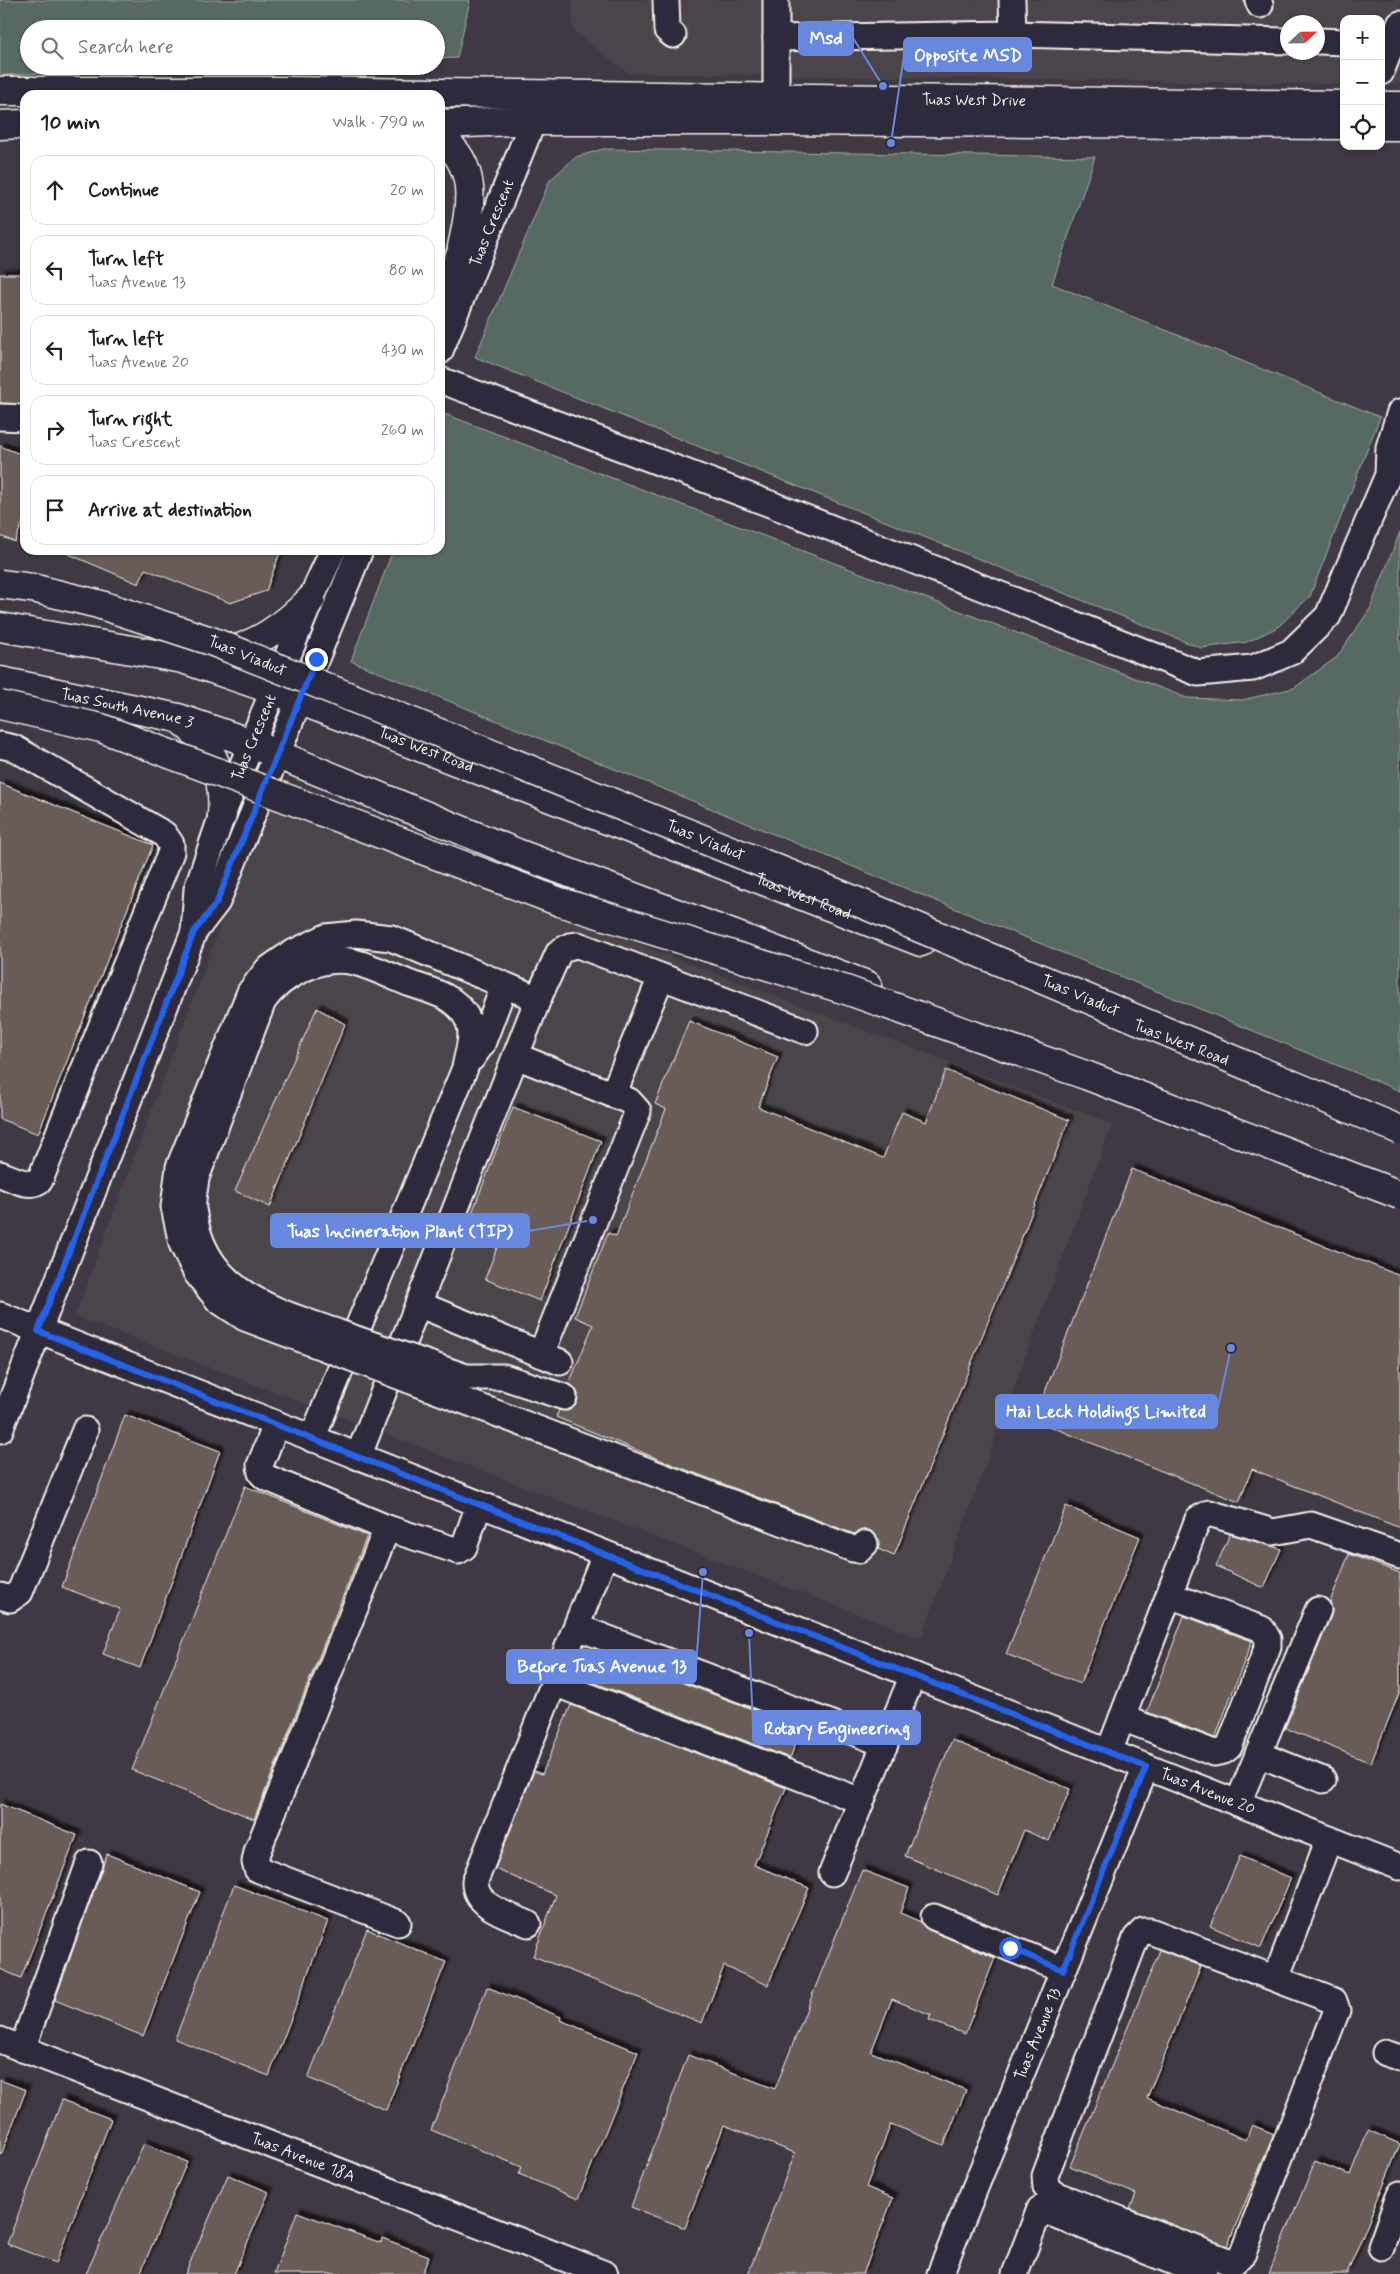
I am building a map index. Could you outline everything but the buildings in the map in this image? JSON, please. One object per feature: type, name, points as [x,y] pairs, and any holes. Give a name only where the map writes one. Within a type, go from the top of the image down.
[{"type":"main road","name":"Tuas West Drive","points":[[0,91],[20,91]]},
{"type":"main road","name":"Tuas West Drive","points":[[445,94],[523,95],[776,110],[1340,125]]},
{"type":"main road","name":"Tuas West Drive","points":[[445,124],[776,110],[1340,105]]},
{"type":"main road","points":[[1385,106],[1400,106]]},
{"type":"main road","points":[[0,125],[20,124]]},
{"type":"main road","points":[[1385,126],[1400,126]]},
{"type":"main road","points":[[445,141],[456,150],[463,162],[470,188],[469,212],[462,247]]},
{"type":"main road","name":"Tuas Viaduct","points":[[0,584],[32,588],[98,604],[211,641],[839,894],[1400,1129]]},
{"type":"main road","points":[[183,659],[215,656],[261,640],[288,622],[311,598]]},
{"type":"main road","name":"Tuas West Road","points":[[0,627],[183,659],[273,690],[1400,1129]]},
{"type":"main road","name":"Tuas South Avenue 3","points":[[0,681],[178,718],[252,743]]},
{"type":"main road","points":[[0,705],[101,728],[560,902],[846,990],[1088,1076],[1400,1195]]},
{"type":"main road","points":[[178,718],[199,736],[215,760],[222,787],[222,815]]},
{"type":"main road","points":[[252,743],[517,853],[1400,1185]]},
{"type":"street","points":[[666,0],[666,27],[668,33],[673,35]]},
{"type":"street","points":[[776,0],[776,110]]},
{"type":"street","points":[[1012,0],[1013,34]]},
{"type":"street","points":[[776,38],[1013,34],[1280,41]]},
{"type":"street","points":[[1385,61],[1393,38]]},
{"type":"street","points":[[1325,41],[1340,42]]},
{"type":"street","name":"Tuas Crescent","points":[[445,337],[524,121],[523,95]]},
{"type":"street","name":"Tuas Crescent","points":[[445,288],[462,247],[524,121]]},
{"type":"street","points":[[445,382],[773,505],[1198,673],[1253,668],[1291,652],[1309,637],[1328,616],[1394,472],[1389,447],[1400,412]]},
{"type":"street","points":[[0,417],[20,418]]},
{"type":"street","name":"Tuas Crescent","points":[[194,932],[197,889],[222,815],[311,598],[331,555]]},
{"type":"street","name":"Tuas Crescent","points":[[0,1430],[194,932],[217,902],[358,555]]},
{"type":"street","points":[[0,745],[14,748],[164,834],[171,844],[171,852],[40,1180],[33,1184],[28,1184],[0,1174]]},
{"type":"street","points":[[538,1000],[390,938],[356,934],[326,937],[290,954],[267,970],[250,992],[179,1167],[174,1207],[182,1244],[197,1274],[218,1300],[246,1318],[336,1342],[412,1370],[853,1549],[859,1550],[865,1544]]},
{"type":"street","points":[[358,1457],[538,1000],[559,952],[570,946],[578,945],[805,1031]]},
{"type":"street","points":[[312,1439],[465,1068],[472,1034],[466,1016],[450,998],[353,962],[333,961],[300,970],[271,991],[263,1001],[196,1178],[193,1208],[200,1240],[212,1264],[232,1286],[252,1300],[288,1315],[336,1342]]},
{"type":"street","points":[[614,1095],[661,977]]},
{"type":"street","points":[[465,1068],[482,1044],[504,986]]},
{"type":"street","points":[[418,1304],[550,1358],[544,1347],[638,1111],[629,1101],[516,1056]]},
{"type":"street","name":"Tuas Avenue 20","points":[[0,1315],[1329,1839],[1398,1859]]},
{"type":"street","points":[[412,1370],[466,1378],[504,1377],[564,1397]]},
{"type":"street","points":[[276,1425],[260,1465],[261,1473],[265,1477],[387,1528],[458,1551],[464,1547],[480,1504]]},
{"type":"street","points":[[0,1596],[10,1599],[20,1592],[85,1430]]},
{"type":"street","points":[[1109,1752],[1198,1519],[1209,1513],[1273,1532],[1311,1525],[1400,1556]]},
{"type":"street","points":[[387,1528],[257,1852],[255,1862],[257,1869],[398,1923]]},
{"type":"street","points":[[528,1924],[485,1903],[476,1893],[475,1881],[605,1554]]},
{"type":"street","points":[[1122,1718],[1214,1753],[1224,1752],[1229,1747],[1268,1646],[1268,1639],[1262,1629],[1170,1594]]},
{"type":"street","points":[[1238,1803],[1318,1610]]},
{"type":"street","points":[[577,1627],[885,1744]]},
{"type":"street","points":[[832,1873],[913,1675]]},
{"type":"street","points":[[554,1683],[861,1801]]},
{"type":"street","points":[[1258,1754],[1323,1780]]},
{"type":"street","name":"Tuas Avenue 13","points":[[940,2274],[1146,1767]]},
{"type":"street","points":[[1276,1978],[1329,1839]]},
{"type":"street","points":[[11,2045],[90,1864]]},
{"type":"street","points":[[934,1917],[1063,1970]]},
{"type":"street","points":[[1150,1931],[1276,1978],[1334,2001],[1337,2010],[1243,2253],[1239,2259],[1230,2262],[1054,2194],[1049,2190],[1045,2183],[1046,2176],[1138,1934],[1150,1931]]},
{"type":"street","name":"Tuas Avenue 18A","points":[[11,2045],[605,2274]]},
{"type":"street","points":[[1381,2247],[1400,2194]]},
{"type":"street","points":[[1014,2274],[1040,2209],[1204,2274]]},
{"type":"shaded area","points":[[573,0],[1400,0],[1400,84],[1385,84],[1385,15],[1340,15],[1340,84],[629,73],[573,31]]},
{"type":"shaded area","points":[[266,803],[1112,1124],[921,1638],[75,1316]]},
{"type":"green space","points":[[0,0],[470,0],[457,58],[445,59],[445,20],[20,20],[20,74],[0,75]]},
{"type":"green space","points":[[603,149],[1095,157],[1052,284],[1380,417],[1310,596],[1278,627],[1247,642],[1201,648],[475,357],[550,180],[576,157]]},
{"type":"green space","points":[[445,414],[1187,698],[1242,700],[1294,688],[1337,657],[1370,609],[1400,532],[1400,1091],[351,661],[391,555],[445,555]]},
{"type":"place","name":"Msd","points":[[883,86]]},
{"type":"place","name":"Opposite MSD","points":[[891,143]]},
{"type":"place","name":"Tuas Incineration Plant (TIP)","points":[[593,1220]]},
{"type":"place","name":"Hai Leck Holdings Limited","points":[[1231,1348]]},
{"type":"place","name":"Before Tuas Avenue 13","points":[[703,1572]]},
{"type":"place","name":"Rotary Engineering","points":[[749,1633]]},
{"type":"route","points":[[316,659],[217,902],[194,932],[38,1331],[1146,1767],[1063,1970],[1010,1948]]}]
